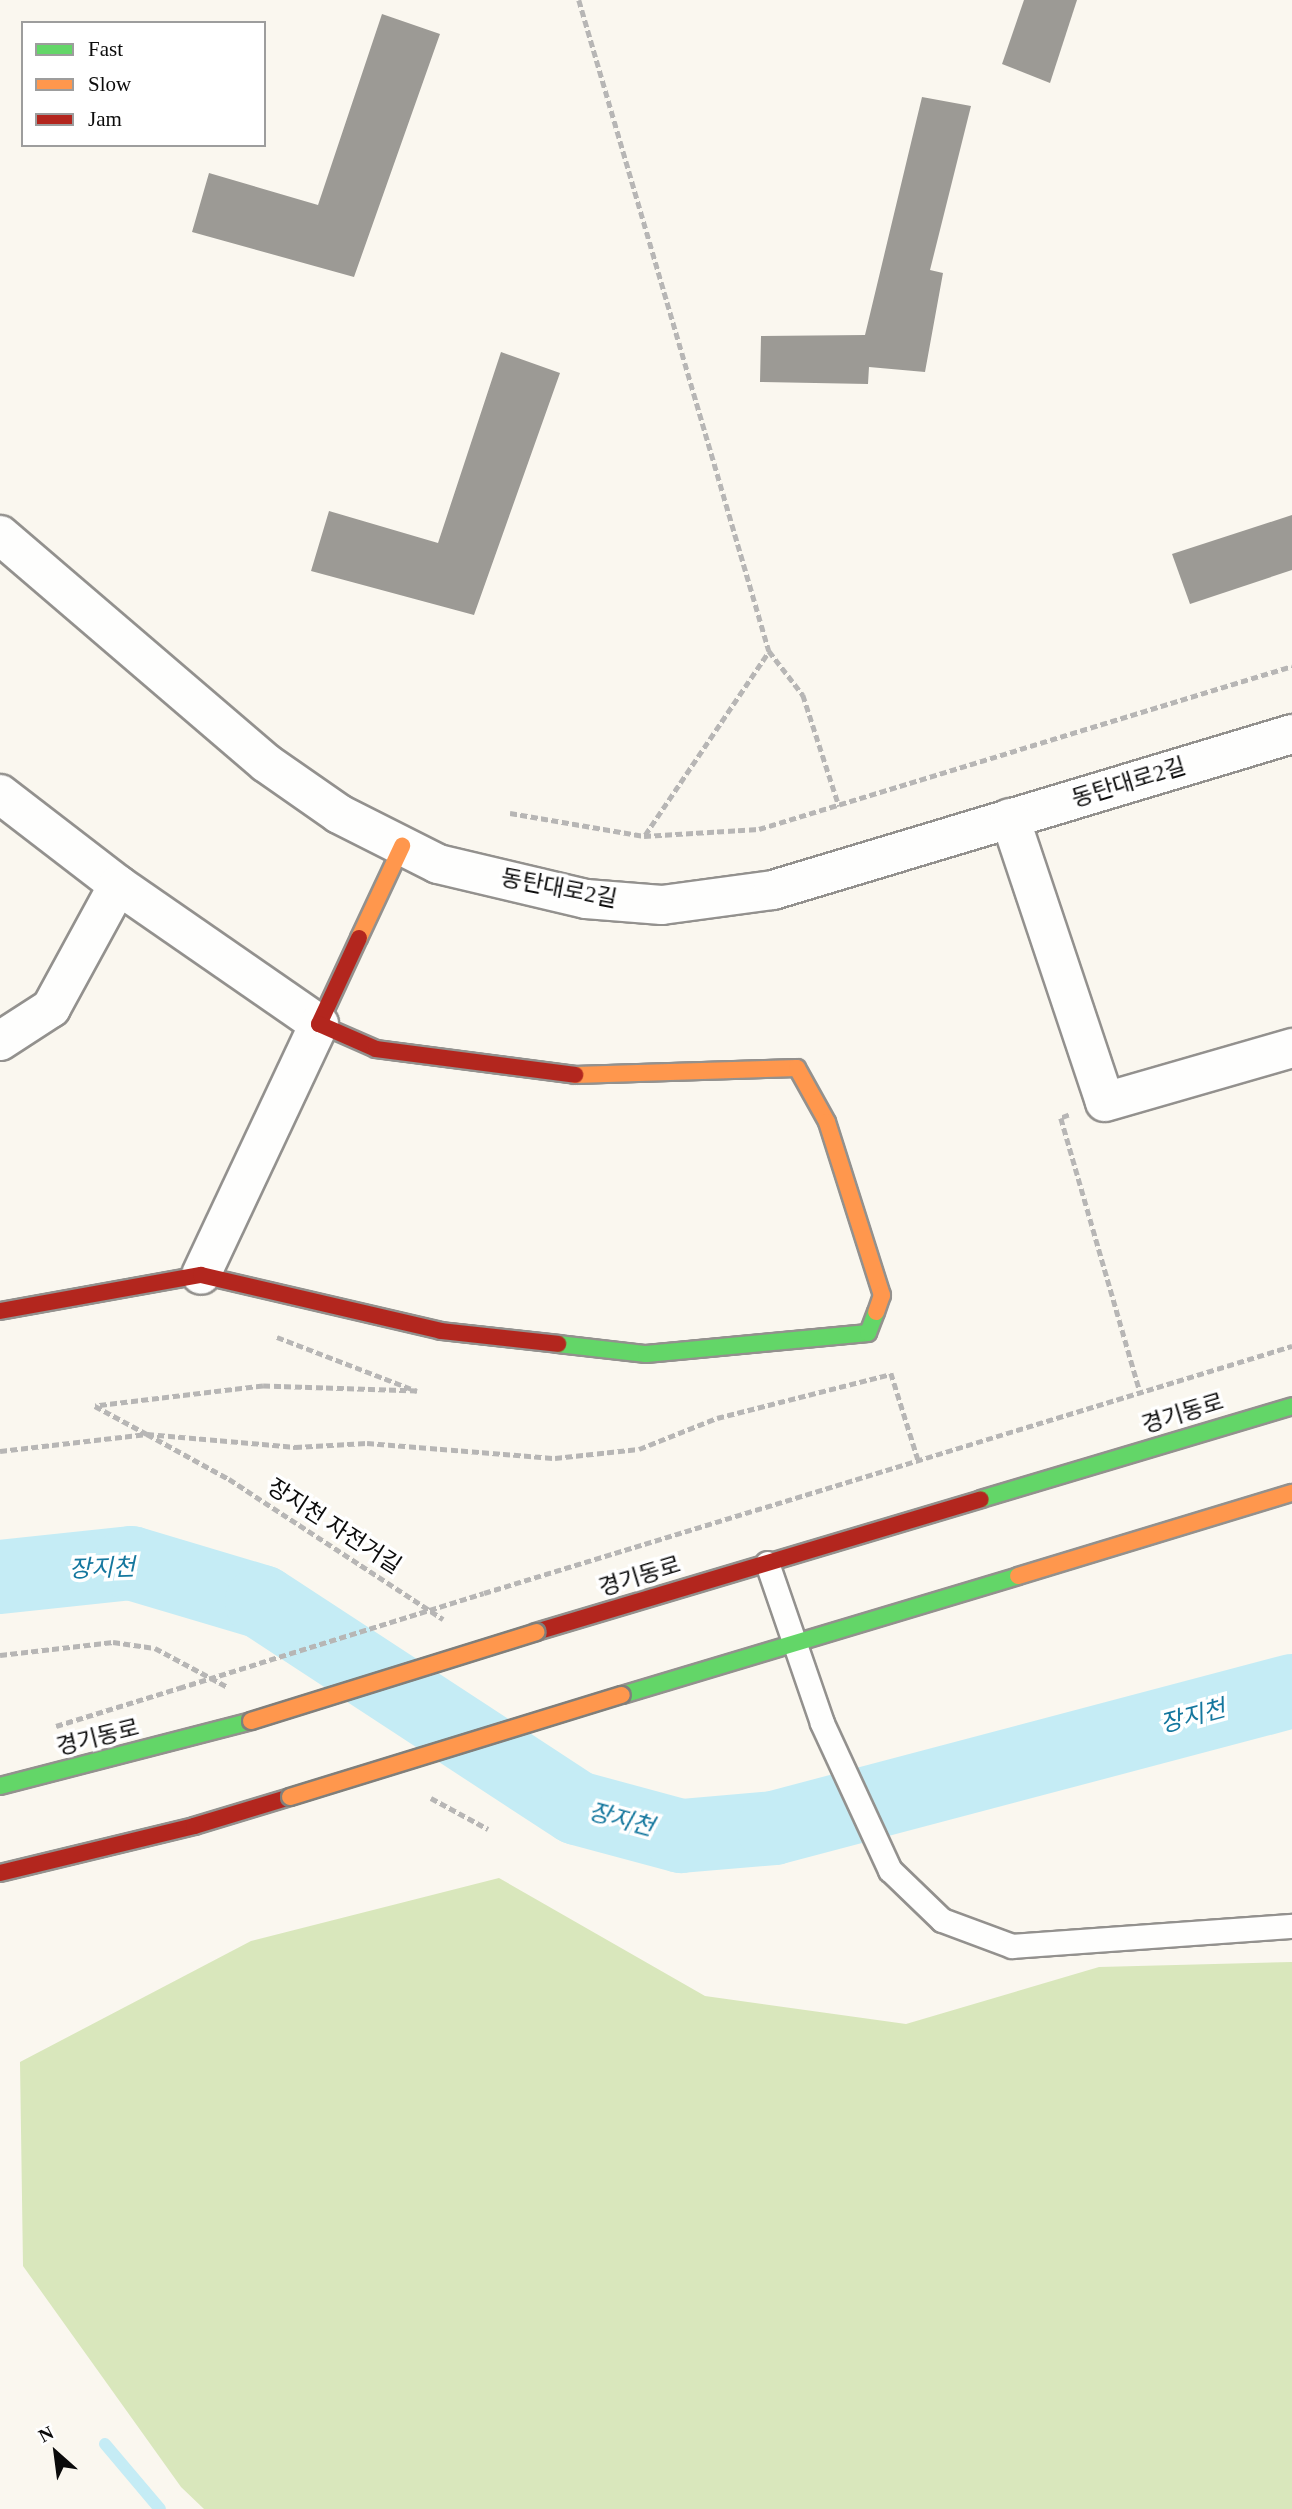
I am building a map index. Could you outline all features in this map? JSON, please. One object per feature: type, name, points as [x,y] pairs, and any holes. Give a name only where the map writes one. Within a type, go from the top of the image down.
[{"type":"main road","points":[[0,1311],[201,1275],[442,1331],[646,1354],[868,1333],[882,1295],[827,1122],[797,1068],[589,1077],[376,1049],[319,1024],[402,846]]},
{"type":"main road","name":"경기동로","points":[[0,1786],[251,1721],[536,1632],[1292,1406]]},
{"type":"main road","points":[[0,1873],[194,1826],[792,1640],[1292,1493]]},
{"type":"street","name":"동탄대로2길","points":[[2,540],[266,763],[339,814],[438,864],[586,899],[662,905],[773,890],[1292,734]]},
{"type":"street","points":[[0,794],[118,885],[319,1024],[201,1275]]},
{"type":"street","points":[[1010,818],[1105,1102],[1292,1048]]},
{"type":"street","points":[[0,1041],[51,1008],[118,885]]},
{"type":"lane","points":[[767,1563],[822,1723],[890,1870],[942,1920],[1012,1946],[1292,1926]]},
{"type":"path","points":[[579,0],[769,651],[803,695],[839,806]]},
{"type":"path","points":[[644,836],[769,651]]},
{"type":"path","points":[[510,813],[644,836],[759,829],[1292,666]]},
{"type":"path","points":[[1105,1102],[1061,1118],[1140,1391]]},
{"type":"path","name":"장지천 자전거길","points":[[264,1332],[417,1391],[263,1386],[95,1406],[229,1479],[450,1624]]},
{"type":"path","points":[[53,1727],[1292,1346]]},
{"type":"path","points":[[0,1451],[147,1434],[295,1447],[367,1443],[555,1458],[639,1449],[717,1418],[891,1374],[918,1459]]},
{"type":"green space","points":[[499,1878],[705,1996],[906,2024],[1099,1967],[1292,1962],[1292,2509],[204,2509],[181,2487],[23,2266],[20,2062],[251,1941]]},
{"type":"building","points":[[1024,0],[1077,0],[1050,83],[1002,64]]},
{"type":"building","points":[[382,14],[440,34],[354,277],[192,232],[209,173],[318,205]]},
{"type":"building","points":[[922,97],[971,106],[930,270],[943,273],[925,372],[869,367],[868,384],[760,382],[761,336],[865,335]]},
{"type":"building","points":[[501,352],[560,373],[474,615],[311,571],[329,511],[438,543]]},
{"type":"building","points":[[1292,515],[1292,570],[1190,604],[1172,554]]},
{"type":"waterway","name":"장지천","points":[[0,1577],[131,1563],[262,1602],[577,1808],[681,1836],[774,1828],[1292,1691]]},
{"type":"waterway","points":[[105,2444],[160,2509]]},
{"type":"traffic: fast","points":[[558,1344],[646,1354],[868,1333],[876,1312]]},
{"type":"traffic: fast","points":[[981,1499],[1292,1406]]},
{"type":"traffic: fast","points":[[622,1695],[1018,1576]]},
{"type":"traffic: fast","points":[[0,1786],[251,1721]]},
{"type":"traffic: slow","points":[[359,938],[402,846]]},
{"type":"traffic: slow","points":[[575,1075],[797,1068],[827,1122],[882,1295],[876,1312]]},
{"type":"traffic: slow","points":[[1018,1576],[1292,1493]]},
{"type":"traffic: slow","points":[[251,1721],[536,1632]]},
{"type":"traffic: slow","points":[[290,1797],[622,1695]]},
{"type":"traffic: jam","points":[[359,938],[319,1024],[376,1049],[575,1075]]},
{"type":"traffic: jam","points":[[0,1311],[201,1275],[441,1331],[558,1344]]},
{"type":"traffic: jam","points":[[536,1632],[981,1499]]},
{"type":"traffic: jam","points":[[0,1873],[194,1826],[290,1797]]}]
